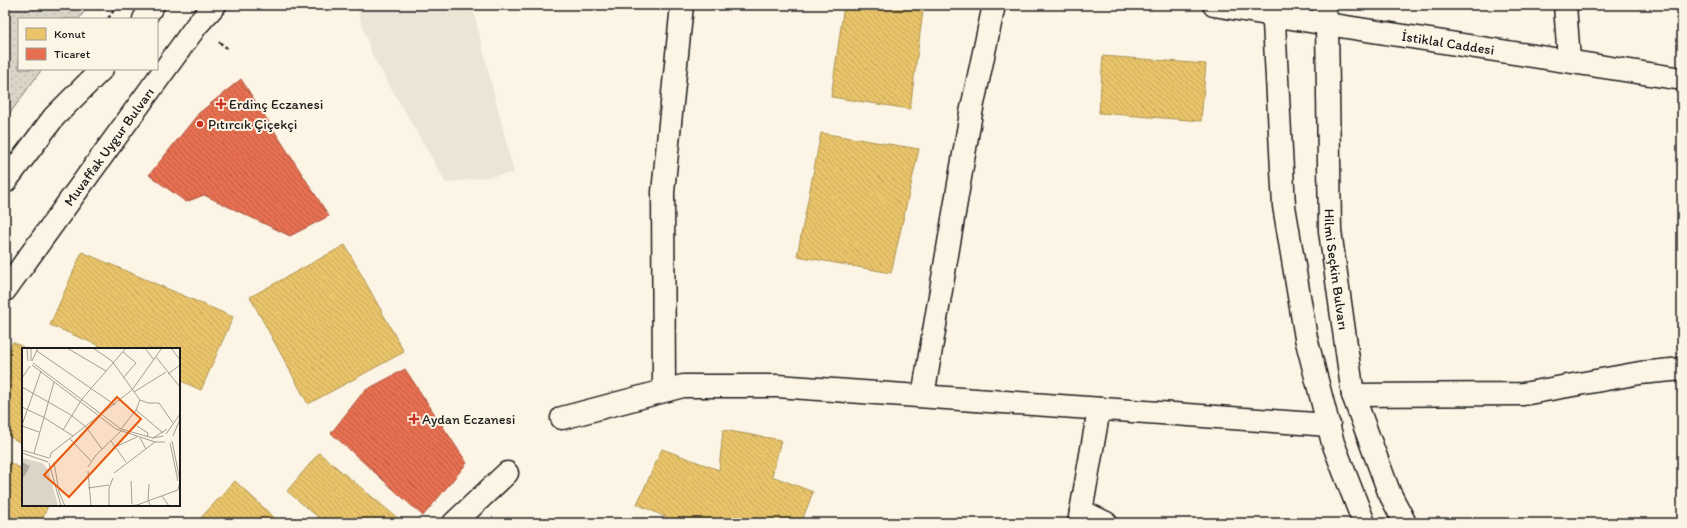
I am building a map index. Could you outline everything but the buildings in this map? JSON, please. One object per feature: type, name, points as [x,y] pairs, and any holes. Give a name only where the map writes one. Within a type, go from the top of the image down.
[{"type":"street","points":[[145,18],[153,5]]},
{"type":"street","name":"Muvaffak Uygur Bulvarı","points":[[5,290],[197,25],[215,5]]},
{"type":"street","points":[[664,390],[663,192],[682,5]]},
{"type":"street","points":[[923,396],[972,113],[994,5]]},
{"type":"street","name":"İstiklal Caddesi","points":[[1214,5],[1325,15],[1569,60],[1682,79]]},
{"type":"street","points":[[1565,5],[1569,60]]},
{"type":"street","points":[[1274,10],[1284,206],[1306,338],[1333,443],[1364,523]]},
{"type":"street","name":"Hilmi Seçkin Bulvarı","points":[[1325,15],[1330,231],[1353,395],[1389,492],[1405,523]]},
{"type":"street","points":[[5,182],[54,117],[101,70]]},
{"type":"street","points":[[1353,395],[1523,394],[1640,373],[1682,369]]},
{"type":"street","points":[[562,418],[683,386],[776,386],[1329,425]]},
{"type":"street","points":[[1099,409],[1080,517],[1106,523]]},
{"type":"street","points":[[454,523],[507,473]]},
{"type":"path","points":[[109,18],[116,5]]},
{"type":"shaded area","points":[[5,5],[89,5],[80,18],[18,18],[18,70],[41,70],[5,120]]},
{"type":"shaded area","points":[[356,5],[472,5],[514,173],[446,183],[372,55]]},
{"type":"place","name":"Erdinç Eczanesi","points":[[221,104]]},
{"type":"place","name":"Pıtırcık Çiçekçi","points":[[200,124]]},
{"type":"place","name":"Aydan Eczanesi","points":[[414,419]]}]
